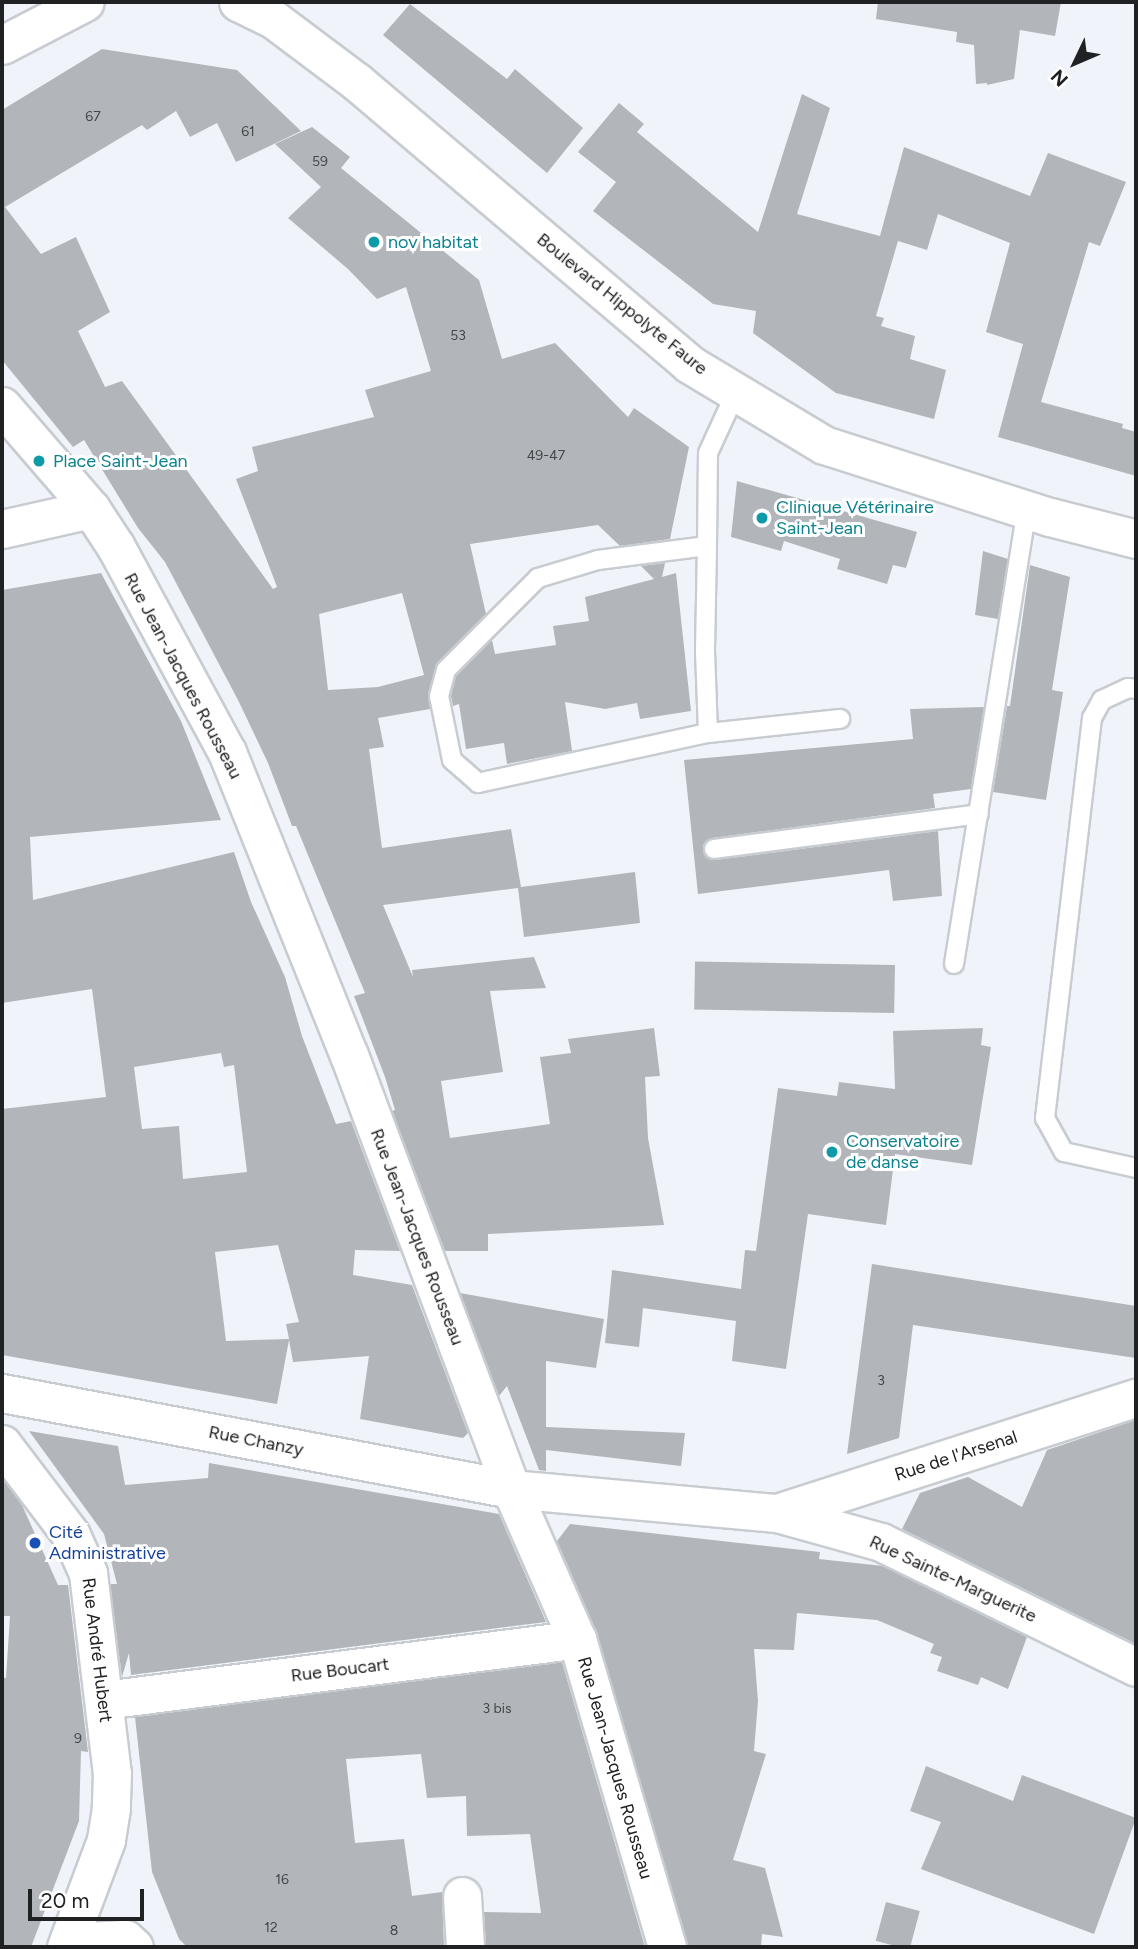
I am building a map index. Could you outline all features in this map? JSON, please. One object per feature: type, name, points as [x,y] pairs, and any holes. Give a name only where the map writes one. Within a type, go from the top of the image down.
[{"type":"street","points":[[2,45],[85,2]]},
{"type":"street","name":"Boulevard Hippolyte Faure","points":[[238,2],[273,19],[357,82],[690,364],[824,445],[1027,510],[1136,539]]},
{"type":"street","points":[[2,406],[92,509],[2,529]]},
{"type":"street","name":"Rue Jean-Jacques Rousseau","points":[[92,509],[116,547],[228,752],[349,1055],[511,1489],[577,1639],[667,1947]]},
{"type":"street","name":"Rue Chanzy","points":[[2,1393],[511,1489]]},
{"type":"street","name":"Rue de l'Arsenal","points":[[777,1513],[1136,1398]]},
{"type":"street","name":"Rue André Hubert","points":[[2,1444],[71,1535],[88,1573],[112,1773],[106,1840],[67,1945]]},
{"type":"street","name":"Rue Sainte-Marguerite","points":[[511,1489],[777,1513],[881,1542],[1136,1667]]},
{"type":"street","name":"Rue Boucart","points":[[104,1700],[577,1639]]},
{"type":"street","points":[[462,1896],[465,1947]]},
{"type":"street","points":[[67,1945],[125,1939],[134,1947]]},
{"type":"lane","points":[[708,733],[708,453],[736,392]]},
{"type":"lane","points":[[954,964],[1027,510]]},
{"type":"lane","points":[[707,546],[598,560],[538,578],[446,670],[439,696],[452,760],[478,783],[708,733],[840,719]]},
{"type":"lane","points":[[1136,689],[1128,688],[1102,700],[1092,718],[1045,1118],[1064,1152],[1136,1168]]},
{"type":"lane","points":[[714,849],[978,814]]},
{"type":"building","points":[[878,2],[1061,2],[1055,36],[1020,30],[1014,79],[987,85],[976,84],[974,45],[956,42],[957,32],[876,19]]},
{"type":"building","points":[[410,4],[507,79],[515,69],[583,128],[547,173],[383,35]]},
{"type":"building","points":[[102,49],[237,70],[301,131],[236,162],[217,123],[190,137],[176,111],[147,130],[142,125],[5,207],[41,254],[76,237],[110,312],[78,331],[105,387],[122,381],[273,589],[277,587],[236,479],[258,471],[252,447],[374,417],[365,390],[431,371],[406,287],[377,299],[348,269],[288,218],[321,187],[275,144],[312,127],[350,157],[341,168],[479,280],[502,359],[555,343],[628,417],[634,408],[689,447],[670,539],[620,546],[598,525],[470,544],[486,614],[438,662],[428,693],[430,709],[378,718],[384,747],[369,749],[382,848],[511,829],[521,887],[635,872],[640,923],[524,937],[518,888],[383,905],[413,977],[412,970],[534,957],[546,988],[490,991],[503,1072],[441,1081],[450,1138],[550,1124],[540,1057],[571,1053],[568,1039],[654,1028],[660,1076],[645,1077],[648,1138],[664,1225],[488,1234],[488,1251],[445,1251],[392,1111],[395,1110],[385,1077],[354,996],[365,993],[296,826],[292,826],[268,763],[238,700],[165,562],[138,528],[84,440],[73,447],[2,360],[2,110]],"holes":[[[402,593],[424,675],[378,687],[328,690],[319,614]]]},
{"type":"building","points":[[802,94],[830,108],[797,214],[880,236],[904,147],[1030,196],[1048,153],[1126,182],[1100,246],[1089,242],[1041,402],[1123,424],[1122,428],[1136,432],[1136,476],[998,437],[1023,344],[986,332],[1010,243],[938,214],[927,250],[898,241],[876,316],[884,318],[881,326],[915,336],[910,359],[946,370],[934,419],[836,393],[753,333],[756,311],[713,304],[593,211],[616,182],[578,152],[619,103],[644,124],[637,132],[758,232]]},
{"type":"building","points":[[737,481],[917,532],[906,568],[893,565],[887,584],[837,569],[840,559],[784,541],[781,551],[731,537]]},
{"type":"building","points":[[983,551],[1008,559],[998,619],[975,615]]},
{"type":"building","points":[[665,563],[662,577],[676,573],[691,711],[640,719],[637,703],[605,709],[565,702],[572,751],[507,764],[504,743],[466,749],[459,704],[453,706],[451,696],[456,676],[492,640],[495,654],[556,645],[553,626],[589,621],[585,597],[654,579],[641,566]]},
{"type":"building","points":[[1030,565],[1070,577],[1052,690],[1063,692],[1046,800],[993,792],[1007,706],[1010,706]]},
{"type":"building","points":[[101,573],[181,721],[221,820],[30,837],[33,900],[234,852],[251,902],[285,977],[302,1036],[336,1124],[351,1121],[400,1251],[355,1250],[353,1275],[412,1285],[468,1433],[463,1438],[360,1419],[369,1356],[293,1362],[289,1340],[277,1404],[2,1355],[2,1109],[106,1097],[92,989],[2,1003],[2,590]],"holes":[[[221,1053],[224,1067],[234,1065],[247,1172],[183,1179],[179,1126],[142,1129],[134,1067]],[[278,1245],[299,1322],[286,1324],[289,1339],[226,1341],[215,1252]]]},
{"type":"building","points":[[984,707],[971,789],[933,794],[935,808],[713,838],[703,845],[705,856],[715,860],[938,831],[942,896],[893,901],[889,870],[698,894],[684,760],[913,739],[910,709]]},
{"type":"building","points":[[695,962],[895,965],[894,1013],[694,1010]]},
{"type":"building","points":[[983,1028],[981,1045],[991,1047],[972,1165],[895,1154],[886,1225],[808,1214],[786,1369],[732,1361],[736,1321],[643,1308],[639,1347],[605,1343],[612,1270],[741,1289],[745,1250],[756,1251],[778,1088],[837,1096],[839,1082],[895,1089],[893,1031]]},
{"type":"building","points":[[872,1264],[1136,1306],[1136,1358],[913,1325],[899,1438],[847,1454]]},
{"type":"building","points":[[460,1293],[604,1319],[596,1368],[546,1361],[546,1427],[685,1433],[681,1466],[546,1450],[546,1471],[539,1470],[507,1386],[499,1396]]},
{"type":"building","points":[[1136,1420],[1136,1644],[902,1529],[920,1493],[968,1477],[1022,1507],[1047,1450]]},
{"type":"building","points":[[29,1431],[118,1446],[125,1485],[208,1478],[209,1463],[499,1514],[546,1622],[131,1675],[129,1653],[122,1677],[110,1584],[117,1584],[104,1534]]},
{"type":"building","points":[[2,1478],[22,1505],[58,1585],[68,1585],[88,1752],[81,1751],[79,1821],[31,1947],[2,1947],[2,1677],[6,1678],[10,1616],[2,1616]]},
{"type":"building","points":[[570,1524],[820,1552],[819,1559],[883,1566],[1027,1637],[1008,1689],[981,1677],[978,1685],[937,1671],[942,1657],[930,1653],[934,1644],[877,1620],[797,1613],[794,1650],[754,1649],[758,1701],[754,1751],[766,1754],[733,1860],[765,1868],[783,1937],[762,1934],[761,1947],[687,1947],[597,1633],[557,1541]]},
{"type":"building","points":[[562,1662],[645,1947],[486,1947],[484,1912],[541,1913],[530,1834],[467,1836],[466,1796],[427,1798],[421,1754],[346,1759],[355,1843],[404,1839],[412,1896],[442,1892],[444,1947],[187,1947],[179,1939],[152,1872],[135,1717]]},
{"type":"building","points":[[926,1766],[1013,1801],[1022,1775],[1136,1818],[1094,1934],[921,1869],[941,1822],[910,1811]]},
{"type":"building","points":[[886,1902],[920,1911],[910,1947],[876,1941]]},
{"type":"place","name":"nov habitat","points":[[374,242]]},
{"type":"place","name":"Place Saint-Jean","points":[[39,461]]},
{"type":"place","name":"Clinique Vétérinaire Saint-Jean","points":[[762,518]]},
{"type":"place","name":"Conservatoire de danse","points":[[832,1152]]},
{"type":"place","name":"Cité Administrative","points":[[35,1543]]}]
